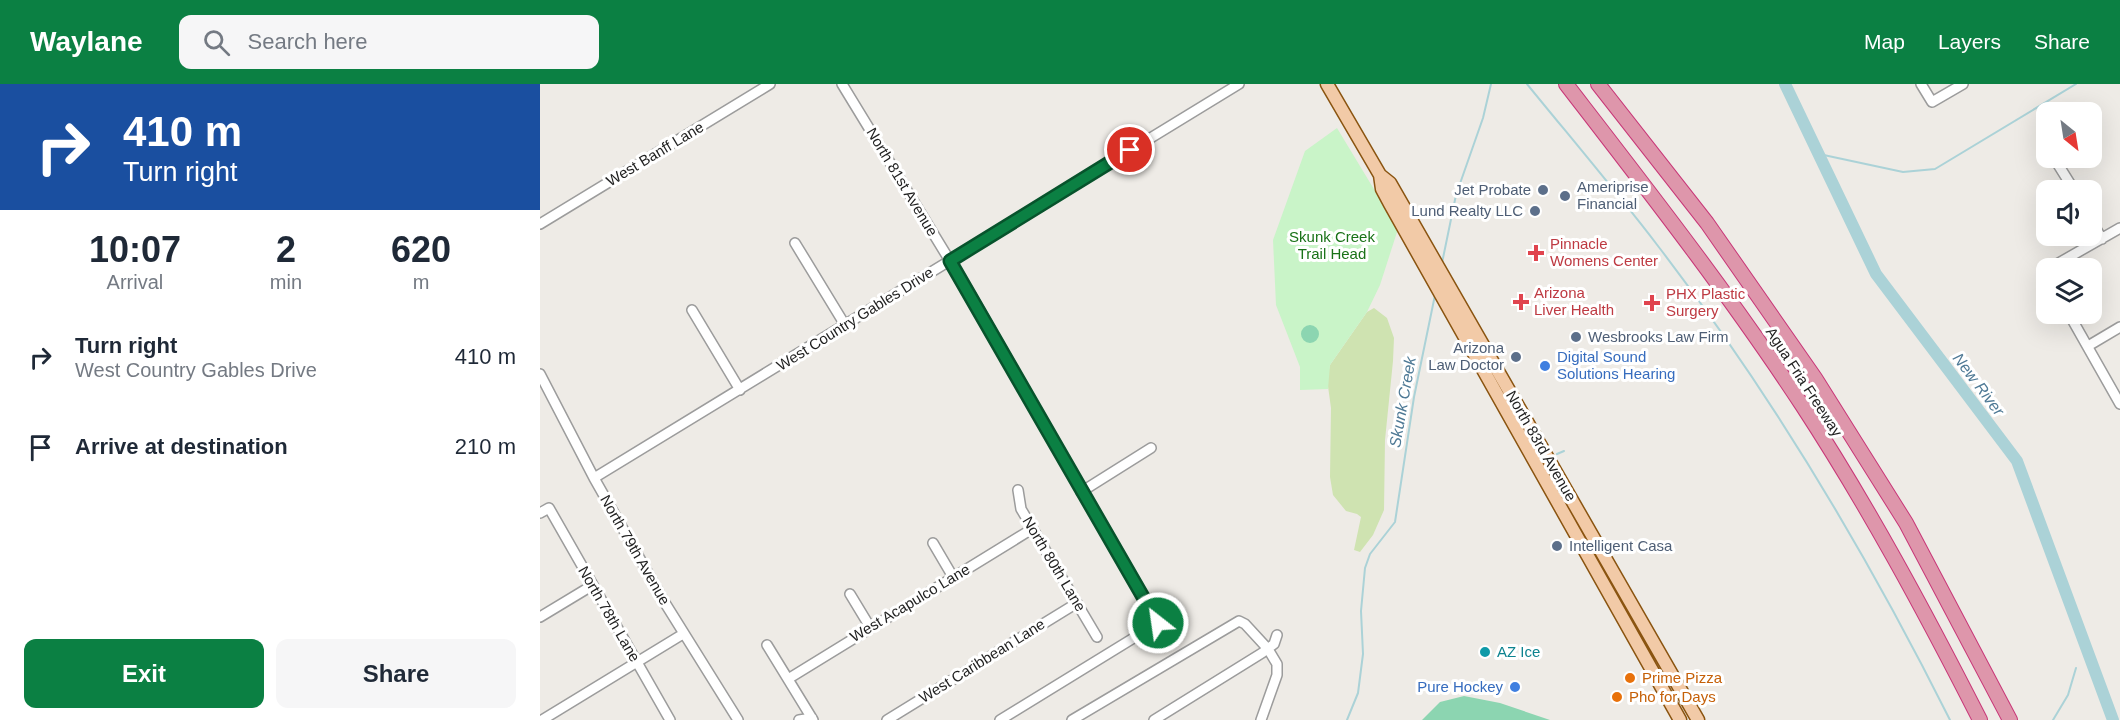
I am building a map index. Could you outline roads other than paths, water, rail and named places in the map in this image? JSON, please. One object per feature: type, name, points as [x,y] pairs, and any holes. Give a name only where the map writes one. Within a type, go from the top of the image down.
[{"type":"highway","name":"Agua Fria Freeway","points":[[1566,84],[1716,280],[1802,406],[1863,504],[1948,658],[1978,720]]},
{"type":"highway","name":"Agua Fria Freeway","points":[[1598,84],[1707,223],[1815,378],[1906,523],[2010,720]]},
{"type":"main road","name":"North 83rd Avenue","points":[[1327,84],[1380,175],[1394,191],[1698,720]]},
{"type":"main road","name":"North 83rd Avenue","points":[[1380,175],[1382,189],[1390,204],[1680,720]]},
{"type":"street","name":"West Banff Lane","points":[[540,224],[770,84]]},
{"type":"street","name":"North 81st Avenue","points":[[843,84],[950,261],[1158,623],[1002,720]]},
{"type":"street","name":"West Country Gables Drive","points":[[594,478],[1239,84]]},
{"type":"street","points":[[1921,84],[1932,102],[1963,84]]},
{"type":"street","points":[[2102,239],[2120,228]]},
{"type":"street","points":[[795,243],[845,325]]},
{"type":"street","points":[[2070,258],[2090,246]]},
{"type":"street","points":[[692,310],[740,390]]},
{"type":"street","points":[[2075,324],[2120,405]]},
{"type":"street","points":[[2088,346],[2120,327]]},
{"type":"street","name":"North 79th Avenue","points":[[540,374],[594,478],[683,634],[738,720]]},
{"type":"street","points":[[1081,492],[1151,448]]},
{"type":"street","name":"North 80th Lane","points":[[1018,490],[1020,509],[1097,637]]},
{"type":"street","name":"North 78th Lane","points":[[540,513],[549,508],[670,720]]},
{"type":"street","name":"West Acapulco Lane","points":[[788,679],[1032,529]]},
{"type":"street","points":[[933,543],[953,577]]},
{"type":"street","points":[[540,617],[592,585]]},
{"type":"street","points":[[850,594],[870,627]]},
{"type":"street","name":"West Caribbean Lane","points":[[887,720],[1077,603]]},
{"type":"street","points":[[1072,720],[1239,621],[1245,624],[1276,659],[1278,669],[1261,720]]},
{"type":"street","points":[[542,720],[683,634]]},
{"type":"street","points":[[1154,720],[1268,649],[1277,635]]},
{"type":"street","points":[[767,645],[812,719],[799,720]]},
{"type":"waterway","name":"Skunk Creek","points":[[1442,263],[1456,195],[1483,118],[1491,84]]},
{"type":"waterway","points":[[1527,84],[1642,225],[1740,359],[1851,536],[1950,720]]},
{"type":"waterway","name":"New River","points":[[1785,84],[1876,274],[2017,461],[2113,720]]},
{"type":"waterway","points":[[1819,154],[1903,172],[1935,169],[2076,84]]},
{"type":"waterway","name":"Skunk Creek","points":[[1347,720],[1358,693],[1363,654],[1361,611],[1365,568],[1370,554],[1395,522],[1414,397],[1435,295]]},
{"type":"waterway","points":[[1557,454],[1564,451]]},
{"type":"waterway","points":[[2053,720],[2068,695],[2076,668]]},
{"type":"place","name":"Jet Probate","points":[[1543,190]]},
{"type":"place","name":"Ameriprise Financial","points":[[1565,196]]},
{"type":"place","name":"Lund Realty LLC","points":[[1535,211]]},
{"type":"place","name":"Pinnacle Womens Center","points":[[1536,253]]},
{"type":"place","name":"Arizona Liver Health","points":[[1521,302]]},
{"type":"place","name":"PHX Plastic Surgery","points":[[1652,303]]},
{"type":"place","name":"Wesbrooks Law Firm","points":[[1576,337]]},
{"type":"place","name":"Arizona Law Doctor","points":[[1516,357]]},
{"type":"place","name":"Digital Sound Solutions Hearing","points":[[1545,366]]},
{"type":"place","name":"Intelligent Casa","points":[[1557,546]]},
{"type":"place","name":"AZ Ice","points":[[1485,652]]},
{"type":"place","name":"Prime Pizza","points":[[1630,678]]},
{"type":"place","name":"Pure Hockey","points":[[1515,687]]},
{"type":"place","name":"Pho for Days","points":[[1617,697]]},
{"type":"park label","name":"Skunk Creek Trail Head","points":[[1332,246]]}]
